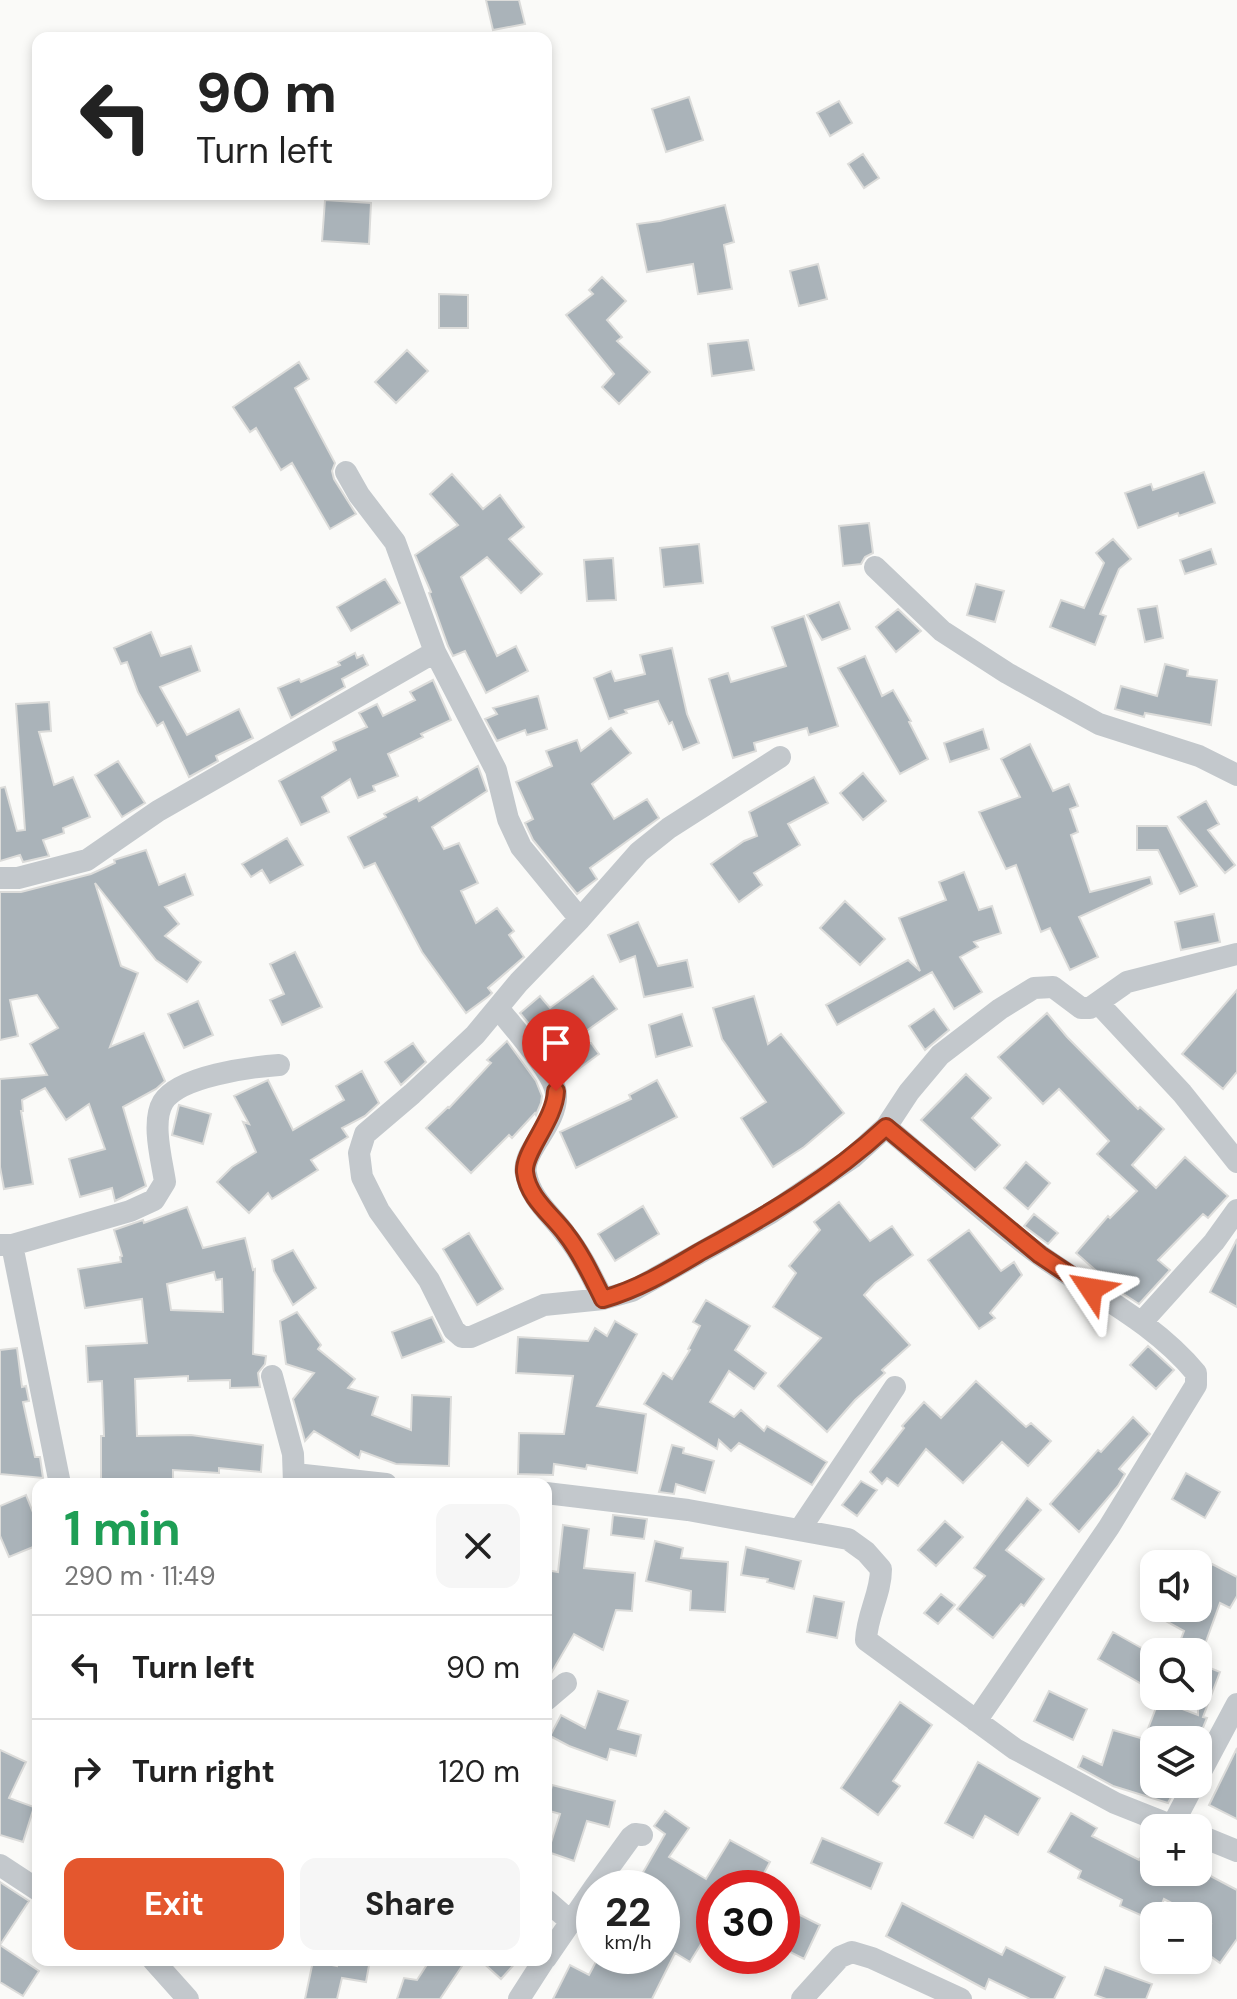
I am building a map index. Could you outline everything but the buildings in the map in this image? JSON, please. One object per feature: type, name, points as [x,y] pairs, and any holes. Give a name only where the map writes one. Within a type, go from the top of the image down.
[{"type":"street","points":[[346,472],[359,495],[395,542],[435,652],[496,770],[508,819],[521,847],[580,919]]},
{"type":"street","points":[[875,567],[942,631],[1007,673],[1099,724],[1199,756],[1237,775]]},
{"type":"street","points":[[0,878],[18,878],[87,860],[158,811],[435,652]]},
{"type":"street","points":[[780,757],[669,828],[639,852],[475,1035],[365,1134],[359,1153],[362,1177],[379,1211],[429,1280],[454,1330],[462,1337],[471,1337],[544,1305],[603,1299],[632,1291],[771,1213],[852,1158],[886,1127],[909,1092],[940,1055],[1000,1009],[1034,988],[1053,987],[1081,1008],[1099,1004],[1127,982],[1237,954]]},
{"type":"street","points":[[1099,1004],[1182,1093],[1237,1162]]},
{"type":"street","points":[[498,1008],[542,1065],[556,1091],[553,1112],[528,1157],[525,1171],[533,1193],[549,1217],[565,1233],[590,1271],[603,1299]]},
{"type":"street","points":[[59,1478],[6,1245],[130,1211],[154,1200],[165,1182],[157,1130],[162,1103],[179,1087],[246,1067],[279,1065]]},
{"type":"street","points":[[886,1127],[1040,1255],[1142,1322],[1182,1356],[1196,1373],[1196,1385],[1109,1527],[976,1721]]},
{"type":"street","points":[[1142,1322],[1214,1242],[1237,1210]]},
{"type":"street","points":[[272,1376],[293,1454],[294,1478]]},
{"type":"street","points":[[800,1529],[895,1387]]},
{"type":"street","points":[[552,1494],[688,1510],[848,1539],[866,1552],[881,1569],[881,1585],[867,1622],[866,1640],[1015,1749],[1115,1803],[1142,1814]]},
{"type":"street","points":[[552,1695],[566,1683]]},
{"type":"street","points":[[1212,1751],[1237,1704]]},
{"type":"street","points":[[607,1870],[631,1837],[642,1835]]},
{"type":"street","points":[[1212,1841],[1237,1851]]},
{"type":"street","points":[[0,1865],[32,1886]]},
{"type":"street","points":[[552,1905],[570,1921]]},
{"type":"street","points":[[552,1948],[576,1913]]},
{"type":"street","points":[[802,1999],[840,1957],[852,1952],[872,1958],[961,1999]]},
{"type":"street","points":[[158,1966],[188,1999]]},
{"type":"street","points":[[519,1999],[540,1966]]},
{"type":"route","points":[[556,1091],[556,1104],[528,1157],[525,1171],[533,1193],[549,1217],[565,1233],[590,1271],[603,1299],[632,1291],[771,1213],[852,1158],[886,1127],[1040,1255],[1091,1289]]}]
